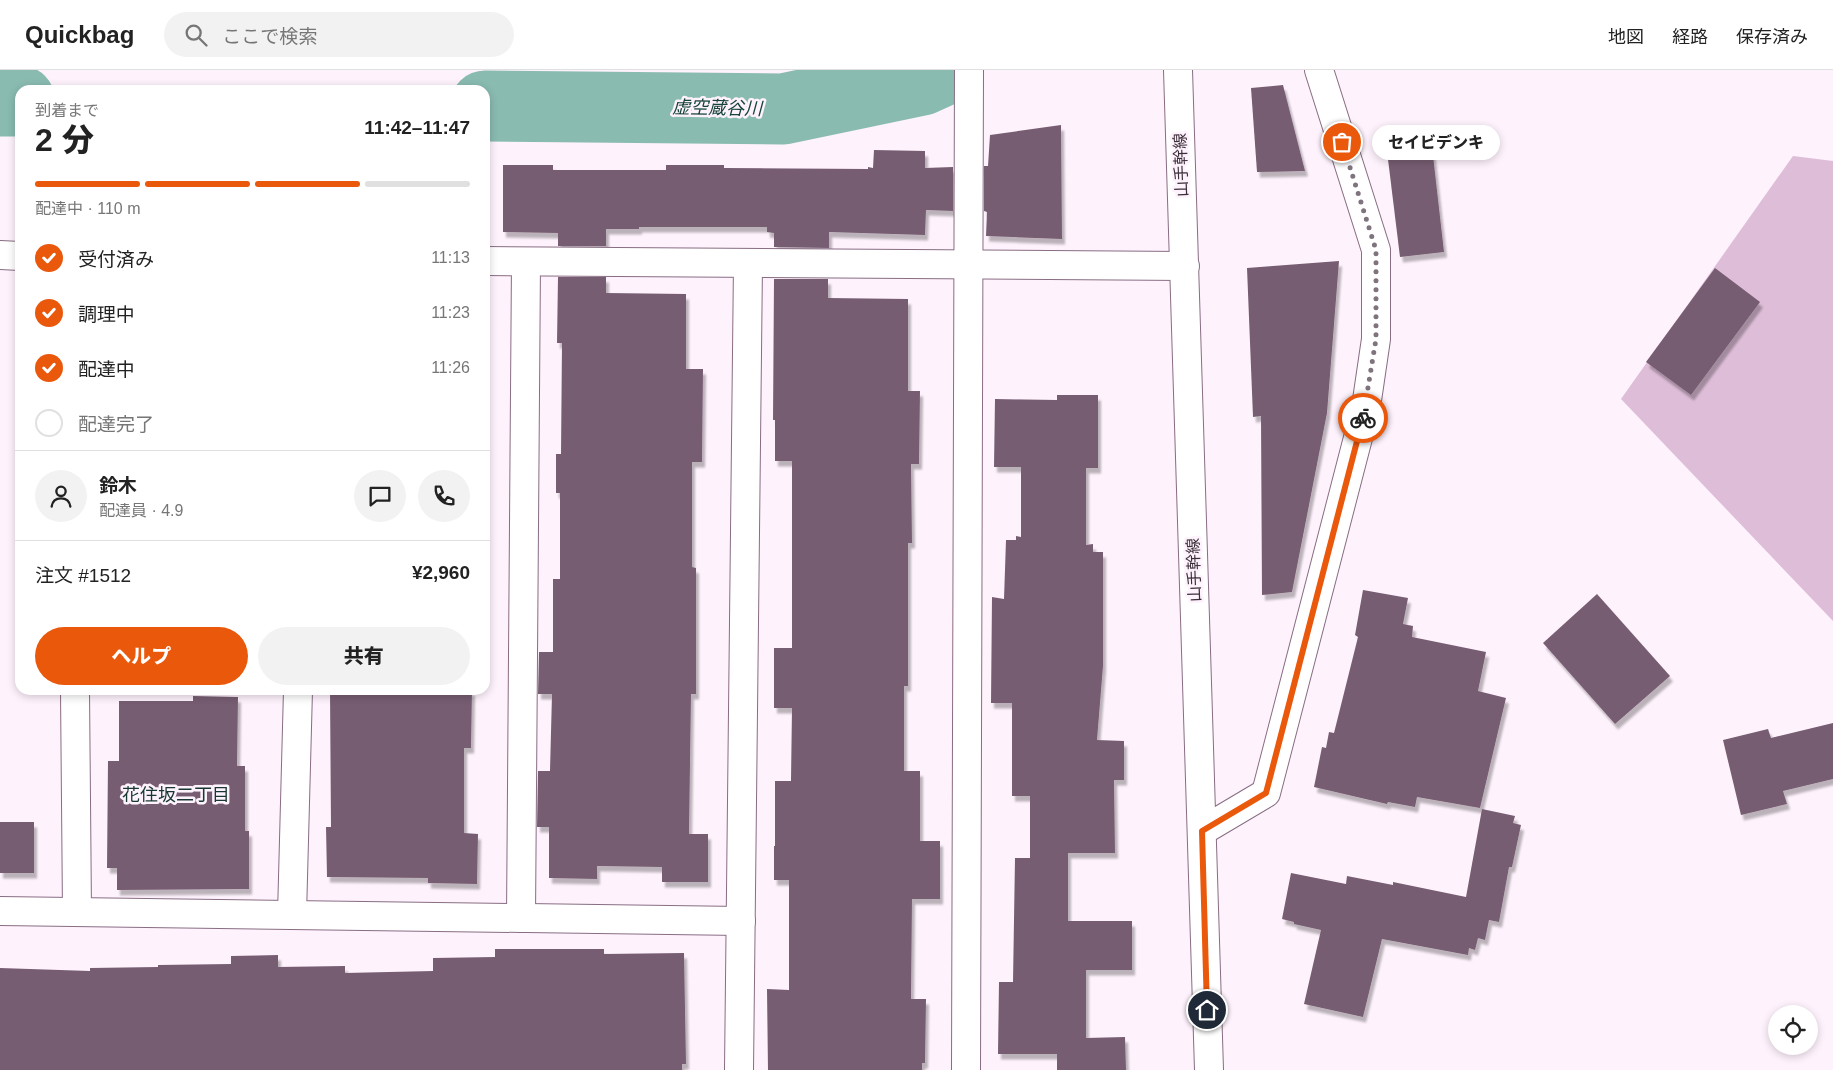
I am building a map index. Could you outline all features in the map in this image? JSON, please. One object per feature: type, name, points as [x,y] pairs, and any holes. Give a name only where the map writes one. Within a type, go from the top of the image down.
[{"type":"street","points":[[966,1070],[969,70]]},
{"type":"street","name":"山手幹線","points":[[1178,70],[1209,1070]]},
{"type":"street","points":[[1202,831],[1266,793],[1366,406],[1376,339],[1376,250],[1319,70]]},
{"type":"street","points":[[0,255],[15,256]]},
{"type":"street","points":[[490,261],[1185,266]]},
{"type":"street","points":[[521,918],[526,262]]},
{"type":"street","points":[[739,1070],[748,263]]},
{"type":"street","points":[[75,695],[77,912]]},
{"type":"street","points":[[292,915],[298,695]]},
{"type":"street","points":[[0,911],[741,921]]},
{"type":"shaded area","points":[[1793,156],[1833,161],[1833,621],[1621,399]]},
{"type":"building","points":[[1283,85],[1305,171],[1257,172],[1251,88]]},
{"type":"building","points":[[1061,125],[1062,239],[986,236],[987,212],[984,211],[984,166],[988,166],[990,135]]},
{"type":"building","points":[[1431,138],[1444,252],[1400,257],[1386,143]]},
{"type":"building","points":[[874,150],[925,151],[925,168],[953,167],[953,211],[926,210],[925,235],[829,232],[829,248],[774,247],[774,233],[767,232],[767,227],[639,227],[639,229],[606,229],[606,246],[558,246],[558,233],[503,232],[503,165],[553,165],[553,170],[666,170],[666,165],[724,165],[724,168],[868,169],[868,167],[873,168]]},
{"type":"building","points":[[1339,261],[1327,413],[1292,592],[1262,595],[1261,416],[1253,417],[1247,268]]},
{"type":"building","points":[[1715,268],[1760,302],[1691,395],[1646,362]]},
{"type":"building","points":[[558,277],[606,277],[606,293],[686,294],[686,369],[703,369],[702,462],[692,462],[692,567],[696,568],[696,694],[691,694],[689,834],[708,834],[708,882],[662,882],[662,867],[597,866],[597,879],[549,878],[549,827],[537,827],[538,771],[550,771],[552,694],[538,694],[539,652],[553,652],[553,579],[560,579],[560,493],[556,493],[556,454],[561,454],[562,343],[557,343]]},
{"type":"building","points":[[774,279],[828,279],[828,298],[908,299],[908,391],[920,391],[919,464],[911,464],[912,543],[908,543],[908,686],[904,686],[904,771],[920,771],[920,841],[940,841],[940,899],[912,899],[911,999],[926,999],[925,1063],[922,1063],[922,1070],[768,1070],[767,989],[789,990],[789,880],[774,880],[774,846],[775,781],[791,781],[792,708],[774,708],[774,648],[792,648],[792,461],[775,461],[775,420],[773,420]]},
{"type":"building","points":[[1057,395],[1098,395],[1098,468],[1086,468],[1086,545],[1093,544],[1093,552],[1103,552],[1103,666],[1097,740],[1124,741],[1124,780],[1114,780],[1115,853],[1068,853],[1068,921],[1132,921],[1132,970],[1086,970],[1086,1038],[1125,1037],[1126,1070],[1057,1070],[1057,1054],[998,1054],[999,982],[1013,982],[1015,858],[1030,858],[1030,796],[1012,796],[1012,703],[991,703],[992,597],[1004,599],[1006,540],[1016,540],[1016,536],[1021,537],[1021,467],[994,467],[995,399],[1057,400]]},
{"type":"building","points":[[1363,590],[1408,598],[1403,624],[1413,626],[1412,637],[1486,652],[1478,691],[1506,698],[1480,808],[1417,797],[1415,807],[1388,802],[1387,804],[1314,787],[1322,747],[1326,748],[1329,732],[1334,733],[1358,637],[1355,635]]},
{"type":"building","points":[[1597,594],[1670,676],[1615,724],[1543,643]]},
{"type":"building","points":[[330,695],[472,695],[471,748],[464,748],[464,833],[478,834],[477,884],[428,883],[428,878],[327,877],[326,827],[331,827]]},
{"type":"building","points":[[193,696],[238,697],[237,766],[245,766],[245,831],[249,831],[249,889],[117,890],[117,868],[107,868],[108,761],[119,761],[119,701],[193,701]]},
{"type":"building","points":[[1833,723],[1833,779],[1783,791],[1787,804],[1741,815],[1723,740],[1768,729],[1771,738]]},
{"type":"building","points":[[1482,809],[1515,816],[1513,823],[1521,825],[1512,867],[1509,867],[1499,922],[1489,920],[1485,940],[1478,938],[1475,950],[1469,948],[1468,955],[1382,939],[1363,1017],[1304,1004],[1321,930],[1294,924],[1294,922],[1282,919],[1291,873],[1346,884],[1347,876],[1393,885],[1393,882],[1466,897]]},
{"type":"building","points":[[0,822],[34,822],[34,873],[0,873]]},
{"type":"building","points":[[495,949],[604,949],[604,954],[684,953],[686,1064],[682,1064],[682,1070],[0,1070],[0,968],[90,971],[90,968],[231,964],[231,956],[278,955],[278,967],[345,966],[345,973],[433,971],[433,958],[495,957]]},
{"type":"waterway","name":"虚空蔵谷川","points":[[490,106],[783,109],[922,80],[944,70]]},
{"type":"waterway","name":"虚空蔵谷川","points":[[0,101],[15,101]]},
{"type":"way so far","points":[[1342,142],[1376,250],[1376,339],[1363,418]]},
{"type":"place","name":"セイビデンキ","points":[[1342,142]]},
{"type":"district","name":"花住坂二丁目","points":[[176,795]]},
{"type":"route","points":[[1207,1010],[1202,831],[1266,793],[1363,418]]}]
